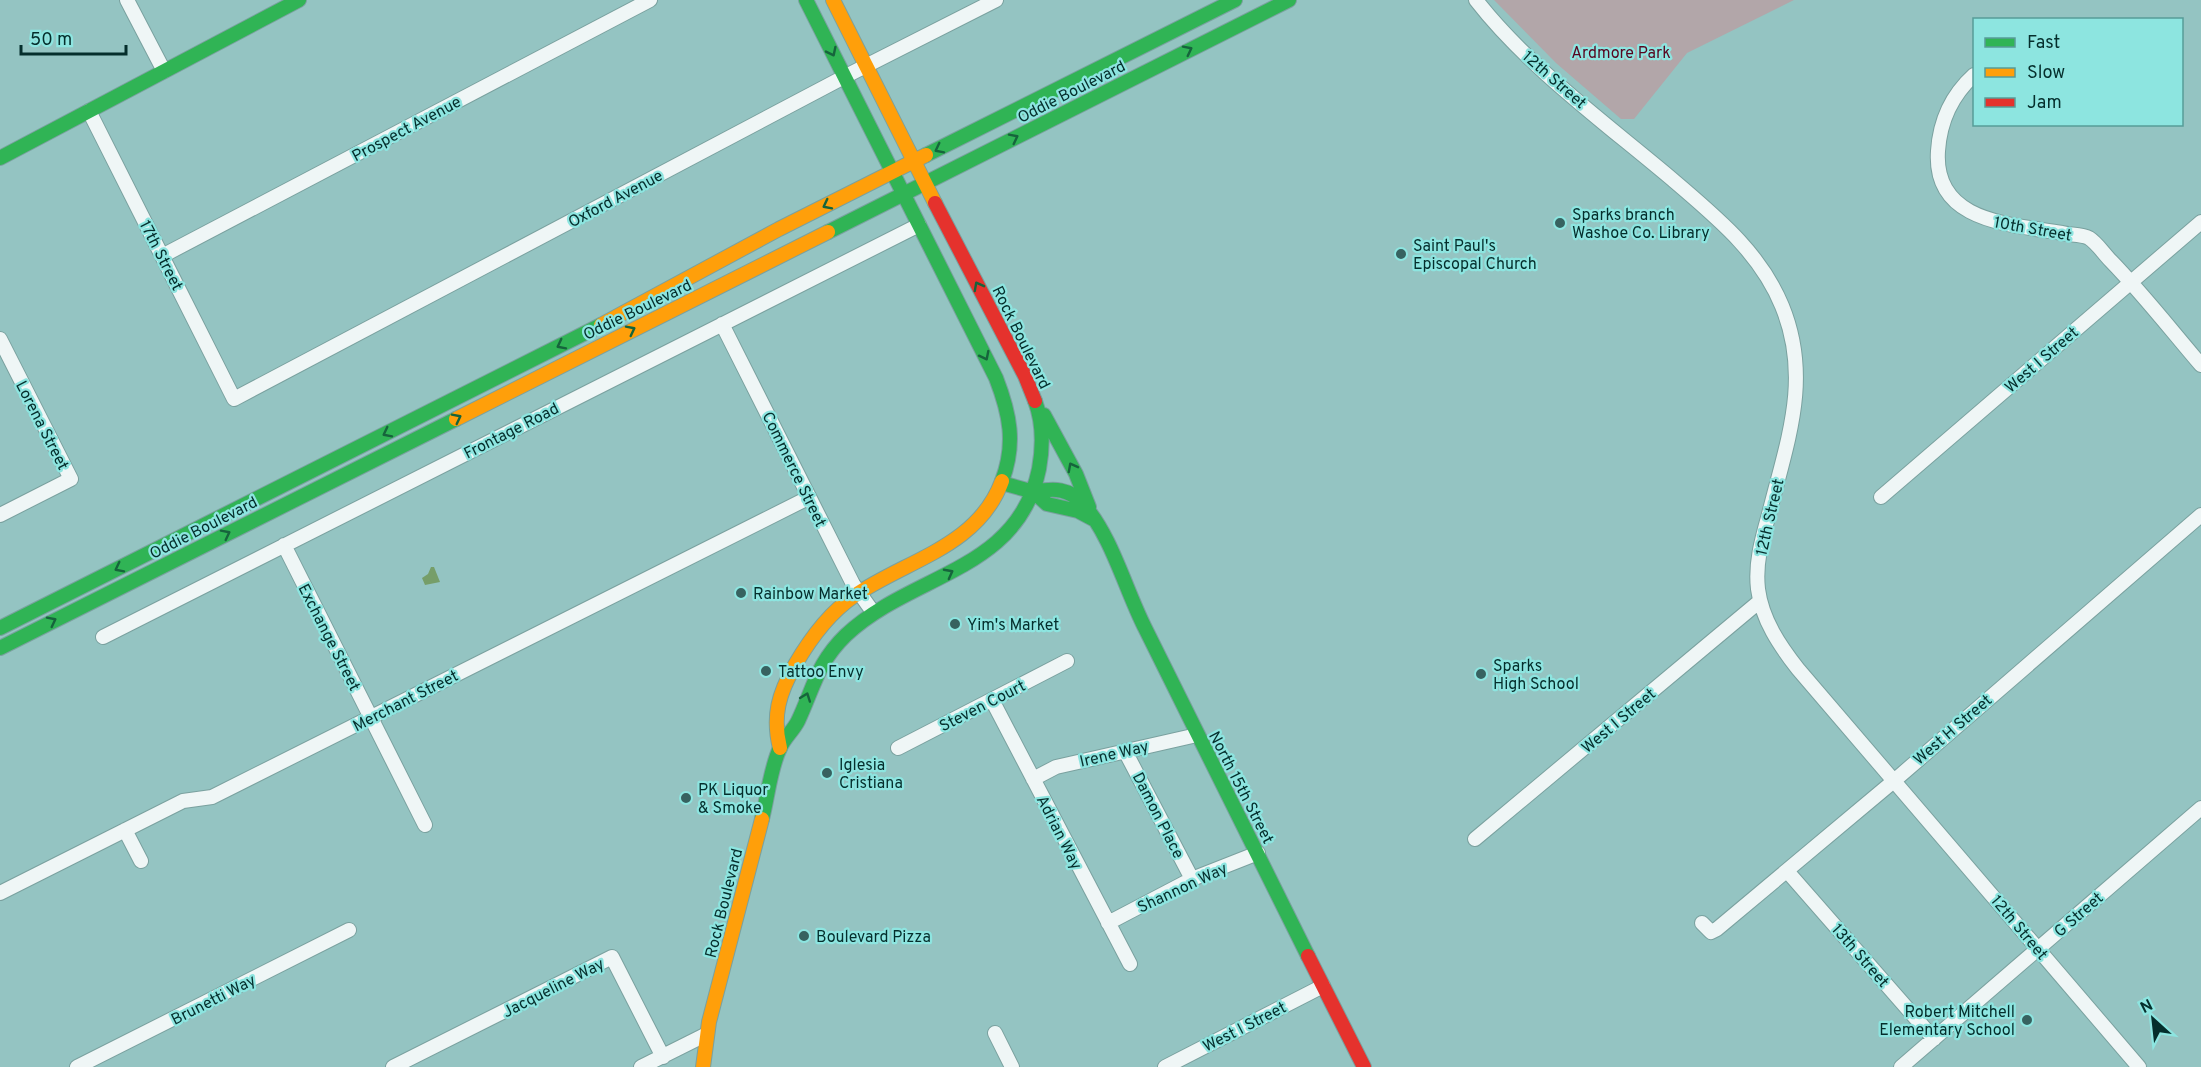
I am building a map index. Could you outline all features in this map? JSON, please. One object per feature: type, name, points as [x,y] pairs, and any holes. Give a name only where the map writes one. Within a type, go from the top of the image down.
[{"type":"main road","points":[[0,158],[299,0]]},
{"type":"main road","name":"Rock Boulevard","points":[[780,748],[774,720],[789,675],[816,632],[834,612],[858,593],[957,539],[983,515],[1002,483],[1011,435],[1005,399],[806,0]]},
{"type":"main road","name":"Rock Boulevard","points":[[704,1067],[706,1034],[780,748],[797,723],[819,667],[844,636],[873,612],[986,552],[1013,527],[1026,510],[1034,492],[1042,452],[1042,431],[1034,396],[833,0]]},
{"type":"main road","name":"Oddie Boulevard","points":[[0,628],[632,309],[750,244],[1235,0]]},
{"type":"main road","name":"Oddie Boulevard","points":[[0,648],[1289,0]]},
{"type":"main road","name":"North 15th Street","points":[[1034,396],[1076,474],[1125,590],[1364,1067]]},
{"type":"main road","points":[[1002,483],[1034,492],[1047,504],[1086,513],[1095,520]]},
{"type":"street","points":[[127,0],[164,71]]},
{"type":"street","name":"Prospect Avenue","points":[[162,256],[650,0]]},
{"type":"street","name":"Oxford Avenue","points":[[234,399],[844,77],[996,0]]},
{"type":"street","name":"12th Street","points":[[1476,0],[1528,55],[1732,232],[1757,261],[1778,297],[1794,343],[1797,386],[1791,428],[1759,556],[1760,601],[1772,632],[1790,659],[2139,1067]]},
{"type":"street","name":"10th Street","points":[[1973,76],[1960,88],[1944,116],[1938,149],[1938,169],[1954,200],[1968,213],[1987,220],[2088,238],[2130,282],[2201,364]]},
{"type":"street","name":"17th Street","points":[[89,111],[234,399]]},
{"type":"street","name":"West I Street","points":[[1881,498],[2201,222]]},
{"type":"street","name":"Frontage Road","points":[[103,637],[919,225]]},
{"type":"street","name":"Commerce Street","points":[[722,324],[800,476],[808,498],[858,593],[873,612]]},
{"type":"street","name":"Lorena Street","points":[[0,339],[71,479],[0,514]]},
{"type":"street","name":"Merchant Street","points":[[0,893],[183,801],[212,797],[808,498]]},
{"type":"street","name":"West H Street","points":[[1702,922],[1711,932],[1714,931],[1895,780],[2201,515]]},
{"type":"street","name":"Exchange Street","points":[[284,545],[425,825]]},
{"type":"street","name":"West I Street","points":[[1475,839],[1760,601]]},
{"type":"street","name":"Steven Court","points":[[898,748],[1067,661]]},
{"type":"street","name":"Adrian Way","points":[[992,700],[1130,964]]},
{"type":"street","name":"Irene Way","points":[[1033,779],[1056,767],[1197,735]]},
{"type":"street","name":"Damon Place","points":[[1125,751],[1192,879]]},
{"type":"street","name":"G Street","points":[[1901,1067],[2201,808]]},
{"type":"street","points":[[125,830],[141,861]]},
{"type":"street","name":"Shannon Way","points":[[1108,923],[1192,879],[1258,854]]},
{"type":"street","name":"13th Street","points":[[1787,871],[1934,1039]]},
{"type":"street","name":"Brunetti Way","points":[[77,1067],[349,930]]},
{"type":"street","name":"Jacqueline Way","points":[[393,1067],[612,957],[663,1057]]},
{"type":"street","name":"West I Street","points":[[1165,1067],[1323,986]]},
{"type":"street","points":[[996,1033],[1012,1067]]},
{"type":"street","points":[[641,1067],[706,1034]]},
{"type":"green space","name":"Ardmore Park","points":[[1494,0],[1794,0],[1687,53],[1634,119],[1621,119],[1556,63]]},
{"type":"shaded area","points":[[431,567],[434,567],[440,582],[425,585],[422,578],[428,574]]},
{"type":"traffic: fast","points":[[0,158],[299,0]]},
{"type":"traffic: fast","points":[[806,0],[996,378],[1010,429],[1009,454],[1002,481]]},
{"type":"traffic: fast","points":[[926,155],[1235,0]]},
{"type":"traffic: fast","points":[[828,232],[1289,0]]},
{"type":"traffic: fast","points":[[0,628],[601,325]]},
{"type":"traffic: fast","points":[[762,819],[771,774],[780,748],[798,721],[817,676],[836,645],[872,614],[986,550],[1009,530],[1027,503],[1039,469],[1041,452],[1041,426],[1035,401]]},
{"type":"traffic: fast","points":[[1044,415],[1076,474],[1089,507]]},
{"type":"traffic: fast","points":[[0,648],[456,419]]},
{"type":"traffic: fast","points":[[1002,483],[1034,492],[1047,504],[1078,511],[1093,519]]},
{"type":"traffic: fast","points":[[1034,492],[1048,490],[1067,492],[1083,504],[1102,531],[1144,626],[1308,956]]},
{"type":"traffic: slow","points":[[833,0],[935,203]]},
{"type":"traffic: slow","points":[[601,325],[779,229],[926,155]]},
{"type":"traffic: slow","points":[[456,419],[828,232]]},
{"type":"traffic: slow","points":[[780,748],[777,715],[781,695],[795,665],[821,627],[836,610],[854,596],[874,583],[939,550],[958,537],[976,522],[991,503],[1002,481]]},
{"type":"traffic: slow","points":[[703,1067],[709,1022],[762,819]]},
{"type":"traffic: jam","points":[[935,203],[1025,376],[1035,401]]},
{"type":"traffic: jam","points":[[1308,956],[1364,1067]]},
{"type":"place","name":"Sparks branch Washoe Co. Library","points":[[1560,223]]},
{"type":"place","name":"Saint Paul's Episcopal Church","points":[[1401,254]]},
{"type":"place","name":"Rainbow Market","points":[[741,593]]},
{"type":"place","name":"Yim's Market","points":[[955,624]]},
{"type":"place","name":"Tattoo Envy","points":[[766,671]]},
{"type":"place","name":"Sparks High School","points":[[1481,674]]},
{"type":"place","name":"Iglesia Cristiana","points":[[827,773]]},
{"type":"place","name":"PK Liquor & Smoke","points":[[686,798]]},
{"type":"place","name":"Boulevard Pizza","points":[[804,936]]},
{"type":"place","name":"Robert Mitchell Elementary School","points":[[2027,1020]]}]
